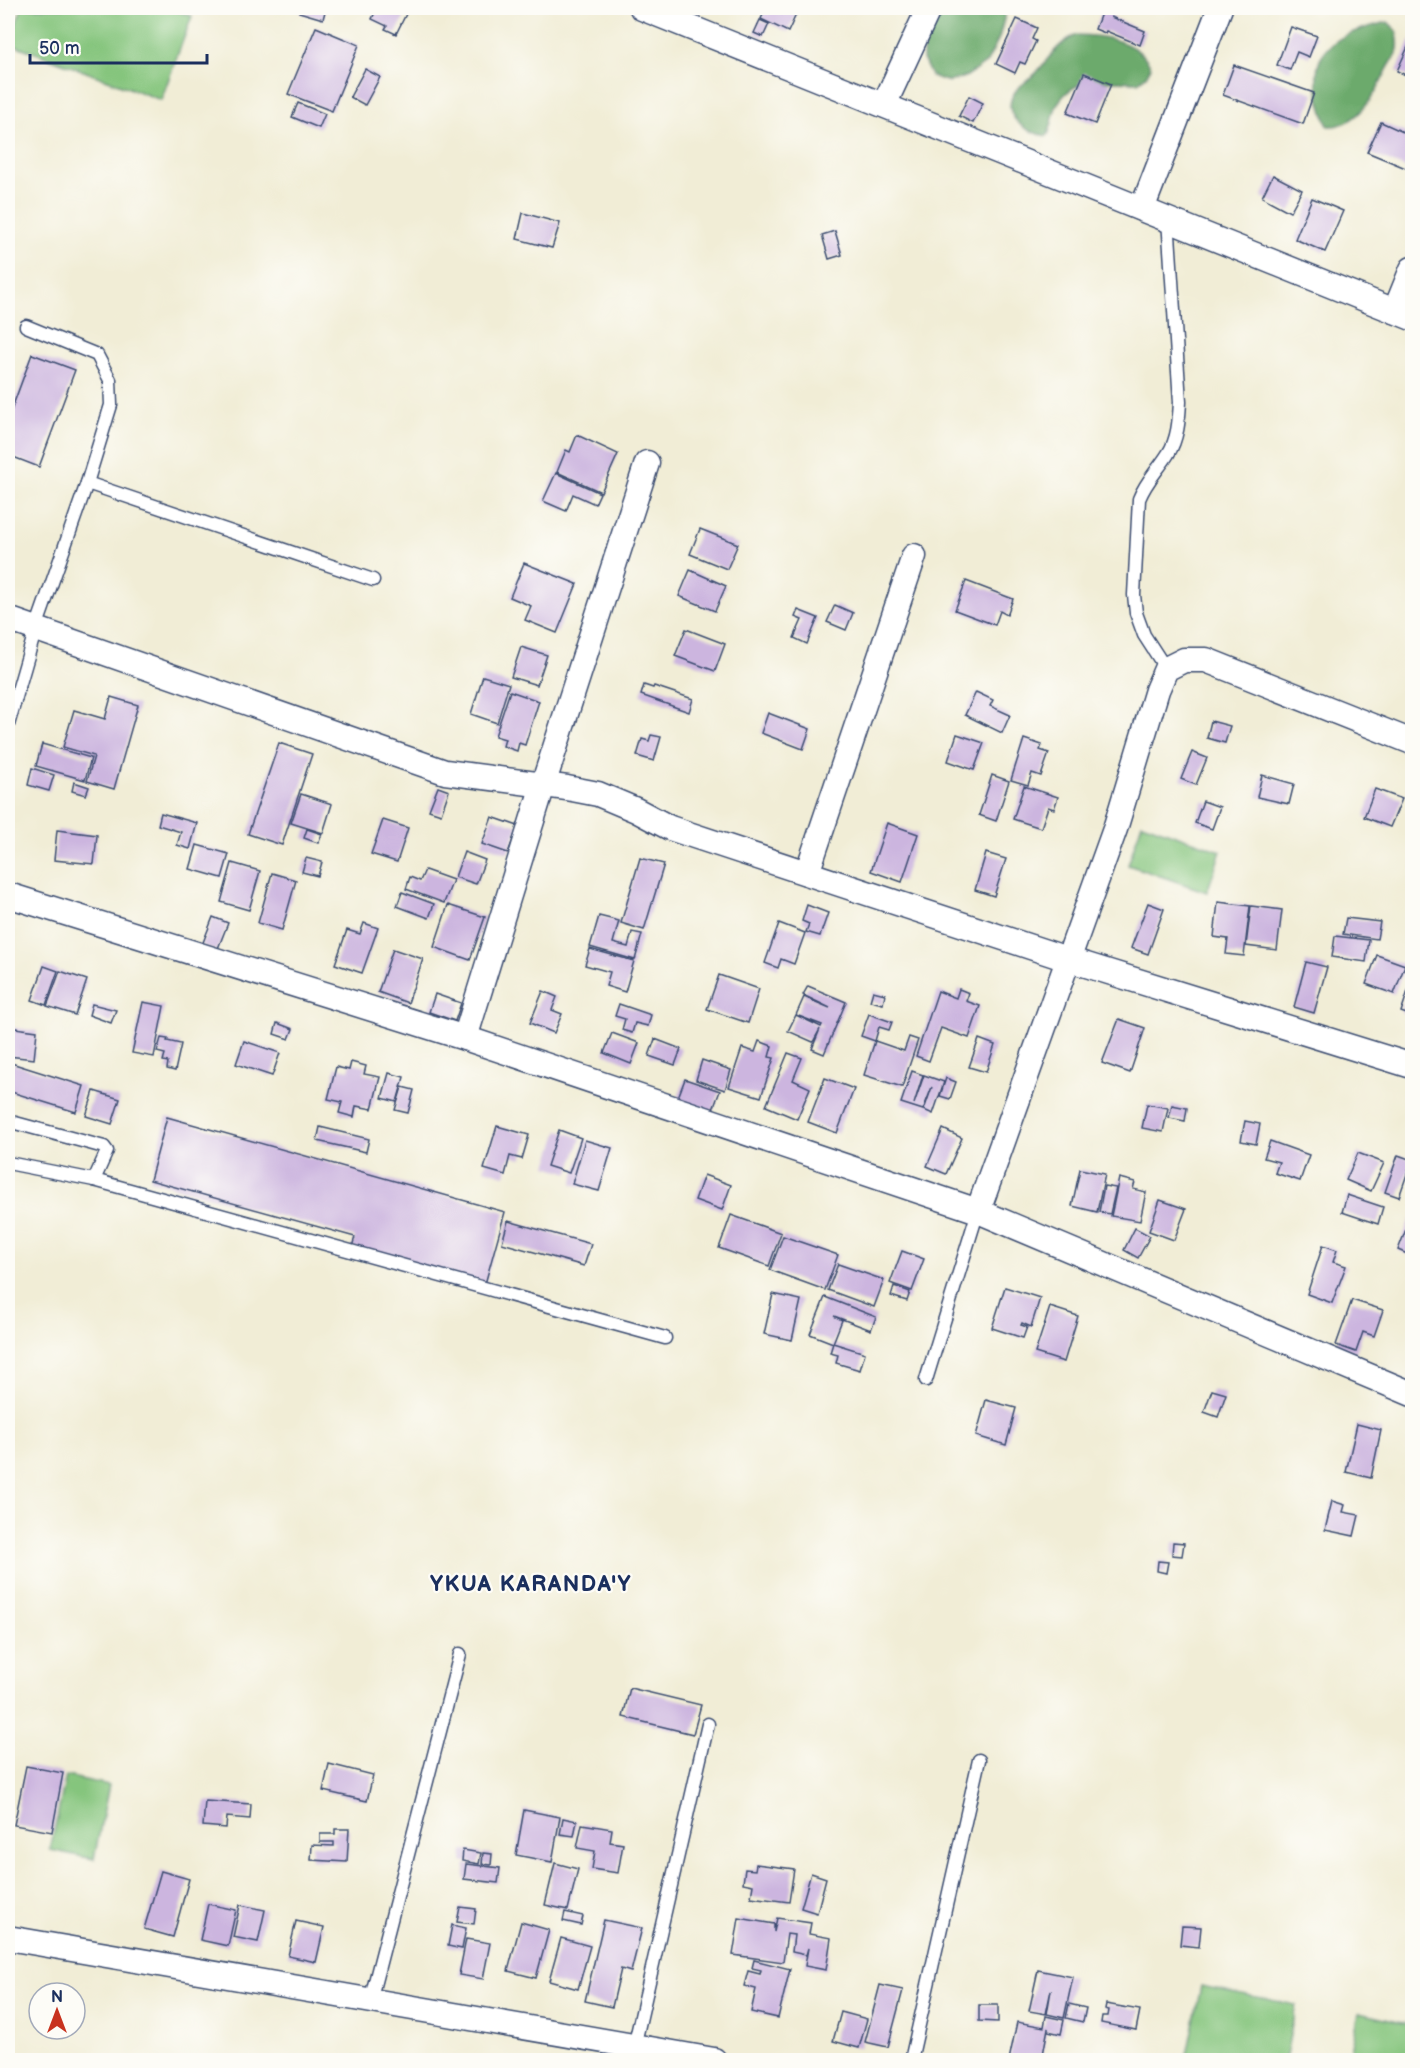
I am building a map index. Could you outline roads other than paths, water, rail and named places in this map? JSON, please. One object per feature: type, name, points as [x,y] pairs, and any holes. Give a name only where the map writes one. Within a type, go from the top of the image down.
[{"type":"street","points":[[642,8],[1404,315],[1413,269]]},
{"type":"street","points":[[884,105],[929,8]]},
{"type":"street","points":[[1142,209],[1220,8]]},
{"type":"street","points":[[465,1038],[543,785],[647,464]]},
{"type":"street","points":[[807,873],[914,556]]},
{"type":"street","points":[[8,620],[445,772],[598,794],[670,828],[1067,959],[1413,1066]]},
{"type":"street","points":[[978,1211],[1115,829],[1157,690],[1166,669],[1185,660],[1206,660],[1413,742]]},
{"type":"street","points":[[8,895],[465,1038],[978,1211],[1413,1394]]},
{"type":"street","points":[[8,1938],[714,2061]]},
{"type":"lane","points":[[1166,669],[1144,635],[1136,613],[1134,595],[1139,499],[1144,486],[1170,452],[1178,429],[1180,402],[1168,219]]},
{"type":"lane","points":[[8,725],[36,628],[87,483],[111,405],[110,380],[97,355],[26,326]]},
{"type":"lane","points":[[87,483],[373,580]]},
{"type":"lane","points":[[8,1121],[104,1147],[107,1151],[94,1180]]},
{"type":"lane","points":[[8,1163],[94,1180],[665,1338]]},
{"type":"lane","points":[[926,1380],[978,1211]]},
{"type":"lane","points":[[370,2001],[460,1654]]},
{"type":"lane","points":[[634,2047],[708,1724]]},
{"type":"lane","points":[[911,2061],[979,1760]]},
{"type":"district","name":"YKUA KARANDA'Y","points":[[531,1584]]}]
